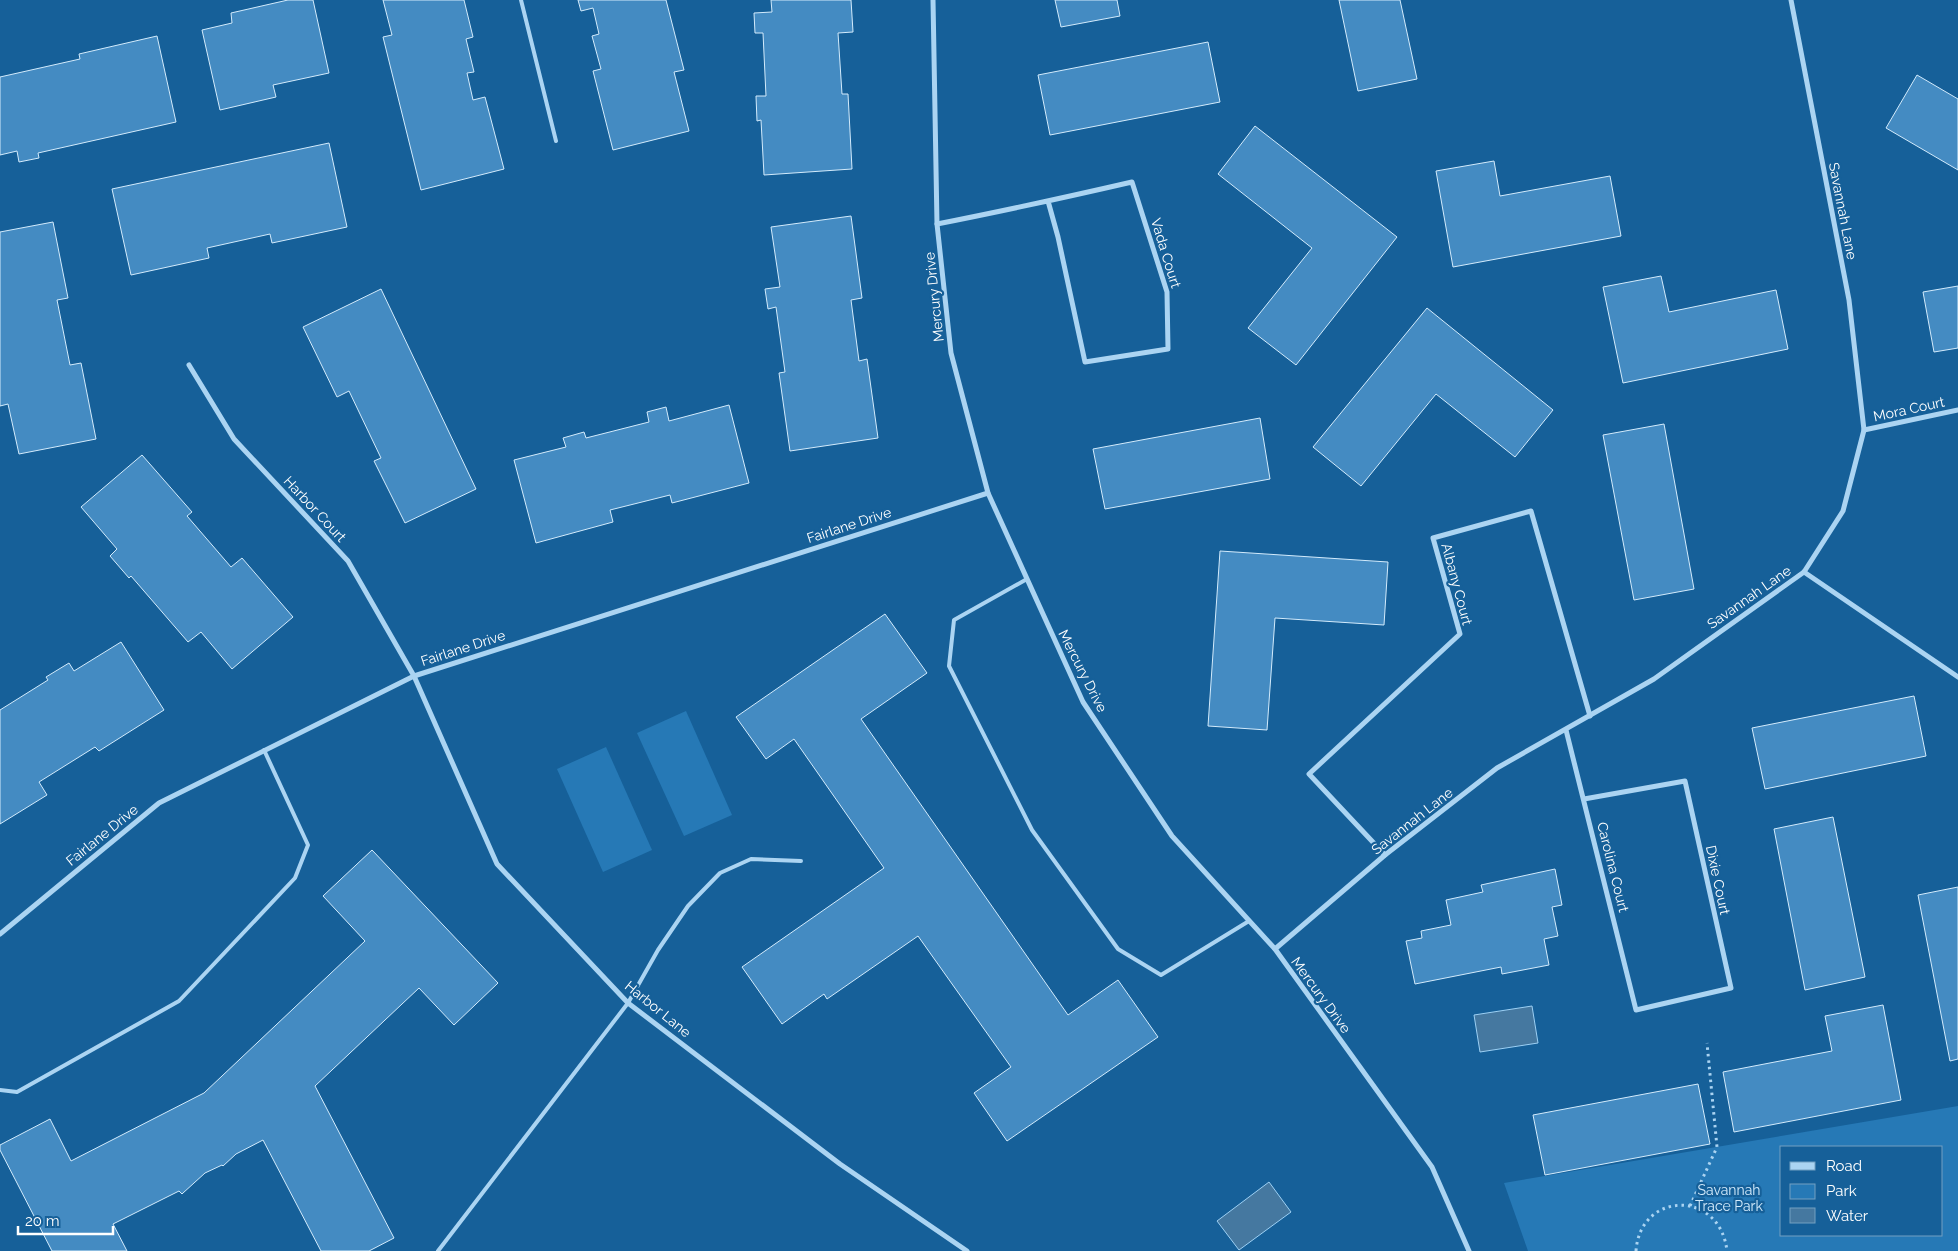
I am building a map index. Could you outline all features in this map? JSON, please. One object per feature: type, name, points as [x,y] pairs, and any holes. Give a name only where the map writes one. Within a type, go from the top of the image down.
[{"type":"street","name":"Mercury Drive","points":[[933,0],[937,224],[951,354],[988,493],[1083,702],[1172,836],[1275,949],[1432,1167],[1469,1251]]},
{"type":"street","name":"Savannah Lane","points":[[1275,949],[1385,855],[1497,768],[1654,679],[1804,572],[1844,511],[1864,430],[1848,300],[1791,0]]},
{"type":"street","name":"Vada Court","points":[[937,224],[1048,202],[1132,182],[1167,292],[1168,349],[1085,362],[1058,237],[1048,202]]},
{"type":"street","name":"Harbor Court","points":[[189,365],[234,439],[348,561],[414,676]]},
{"type":"street","name":"Mora Court","points":[[1864,430],[1958,410]]},
{"type":"street","name":"Fairlane Drive","points":[[0,934],[159,803],[414,676],[988,493]]},
{"type":"street","name":"Albany Court","points":[[1385,855],[1309,774],[1460,634],[1433,538],[1531,511],[1590,716]]},
{"type":"street","points":[[1804,572],[1958,677]]},
{"type":"street","name":"Harbor Lane","points":[[414,676],[497,864],[628,1003],[840,1164],[967,1251]]},
{"type":"street","name":"Carolina Court","points":[[1566,730],[1636,1010]]},
{"type":"street","name":"Dixie Court","points":[[1584,799],[1685,781],[1731,988],[1636,1010]]},
{"type":"lane","points":[[521,0],[556,141]]},
{"type":"lane","points":[[1027,579],[954,620],[949,666],[1032,830],[1118,949],[1161,975],[1249,921]]},
{"type":"lane","points":[[0,1090],[17,1092],[179,1002],[296,878],[308,845],[264,750]]},
{"type":"lane","points":[[438,1251],[628,1003],[658,950],[688,906],[720,873],[751,858],[801,861]]},
{"type":"path","points":[[1690,1206],[1717,1147],[1707,1043]]},
{"type":"path","points":[[1636,1251],[1638,1238],[1643,1227],[1654,1215],[1671,1207],[1690,1206],[1702,1210],[1712,1217],[1720,1227],[1725,1239],[1726,1251]]},
{"type":"green space","points":[[686,711],[732,815],[684,836],[637,733]]},
{"type":"green space","points":[[606,747],[652,850],[603,872],[557,769]]},
{"type":"green space","name":"Savannah Trace Park","points":[[1958,1106],[1958,1251],[1528,1251],[1504,1183]]},
{"type":"water","points":[[1532,1006],[1538,1043],[1480,1052],[1474,1015]]},
{"type":"water","points":[[1269,1182],[1291,1212],[1239,1250],[1217,1221]]},
{"type":"building","points":[[288,0],[313,0],[329,73],[273,85],[276,97],[220,110],[202,30],[232,23],[231,13]]},
{"type":"building","points":[[383,0],[464,0],[473,37],[466,39],[474,72],[467,73],[473,100],[485,97],[504,169],[421,190],[383,37],[392,35]]},
{"type":"building","points":[[578,0],[666,0],[684,70],[674,72],[689,131],[613,150],[593,71],[601,69],[592,36],[599,34],[593,8],[581,11]]},
{"type":"building","points":[[771,0],[851,0],[853,32],[838,33],[842,94],[848,94],[852,169],[764,175],[761,120],[757,121],[756,96],[766,96],[763,33],[755,33],[754,13],[772,12]]},
{"type":"building","points":[[1055,0],[1117,0],[1120,16],[1061,27]]},
{"type":"building","points":[[1339,0],[1400,0],[1417,79],[1358,91]]},
{"type":"building","points":[[157,36],[176,122],[38,153],[39,158],[19,162],[17,151],[0,155],[0,77],[80,59],[79,54]]},
{"type":"building","points":[[1208,42],[1220,102],[1050,135],[1038,75]]},
{"type":"building","points":[[1917,75],[1958,99],[1958,170],[1886,128]]},
{"type":"building","points":[[1255,126],[1397,237],[1296,365],[1248,328],[1312,248],[1218,174]]},
{"type":"building","points":[[329,143],[347,227],[272,243],[270,234],[207,248],[209,258],[131,275],[112,189]]},
{"type":"building","points":[[1494,161],[1500,196],[1610,176],[1621,236],[1453,267],[1436,171]]},
{"type":"building","points":[[851,216],[862,298],[851,300],[859,361],[867,359],[878,438],[790,451],[779,373],[785,372],[776,307],[768,309],[765,289],[780,287],[771,227]]},
{"type":"building","points":[[53,222],[68,298],[57,300],[70,365],[81,363],[96,439],[19,454],[8,404],[0,406],[0,232]]},
{"type":"building","points":[[1661,276],[1669,312],[1776,290],[1788,349],[1623,383],[1603,287]]},
{"type":"building","points":[[1958,286],[1958,348],[1934,352],[1923,292]]},
{"type":"building","points":[[381,289],[476,489],[405,523],[374,461],[381,458],[349,391],[337,397],[303,327]]},
{"type":"building","points":[[1427,308],[1553,410],[1515,457],[1436,394],[1361,486],[1313,447]]},
{"type":"building","points":[[729,405],[749,483],[672,503],[670,495],[610,510],[613,522],[536,543],[514,460],[566,447],[563,438],[584,432],[586,438],[649,422],[647,412],[666,407],[669,421]]},
{"type":"building","points":[[1260,418],[1270,479],[1105,509],[1093,449]]},
{"type":"building","points":[[1664,424],[1694,589],[1634,600],[1603,435]]},
{"type":"building","points":[[142,455],[192,512],[187,516],[231,567],[242,558],[293,617],[232,669],[201,632],[188,642],[131,576],[129,578],[110,556],[117,549],[81,507]]},
{"type":"building","points":[[1220,551],[1388,562],[1384,625],[1275,618],[1267,730],[1208,726]]},
{"type":"building","points":[[885,614],[927,673],[861,719],[1068,1015],[1118,980],[1158,1037],[1007,1141],[974,1093],[1011,1067],[918,936],[827,999],[824,994],[782,1024],[742,967],[884,868],[794,739],[766,759],[736,717]]},
{"type":"building","points":[[121,642],[164,710],[99,751],[95,747],[39,782],[47,795],[0,824],[0,710],[48,680],[46,677],[69,663],[74,671]]},
{"type":"building","points":[[1914,696],[1926,756],[1765,789],[1752,728]]},
{"type":"building","points":[[1833,817],[1865,977],[1805,990],[1774,829]]},
{"type":"building","points":[[372,850],[498,983],[454,1025],[419,988],[315,1086],[394,1238],[369,1251],[321,1251],[263,1140],[236,1154],[223,1166],[205,1173],[182,1194],[179,1191],[113,1224],[127,1251],[52,1251],[0,1150],[0,1145],[50,1119],[71,1161],[204,1093],[365,941],[323,896]]},
{"type":"building","points":[[1555,869],[1562,905],[1552,907],[1558,936],[1544,939],[1549,965],[1502,974],[1501,967],[1415,984],[1406,941],[1422,938],[1421,931],[1451,925],[1446,900],[1483,892],[1481,885]]},
{"type":"building","points":[[1958,887],[1958,1059],[1950,1061],[1918,895]]},
{"type":"building","points":[[1883,1005],[1901,1100],[1734,1132],[1723,1072],[1832,1051],[1825,1016]]},
{"type":"building","points":[[1698,1084],[1710,1144],[1545,1175],[1533,1115]]}]
